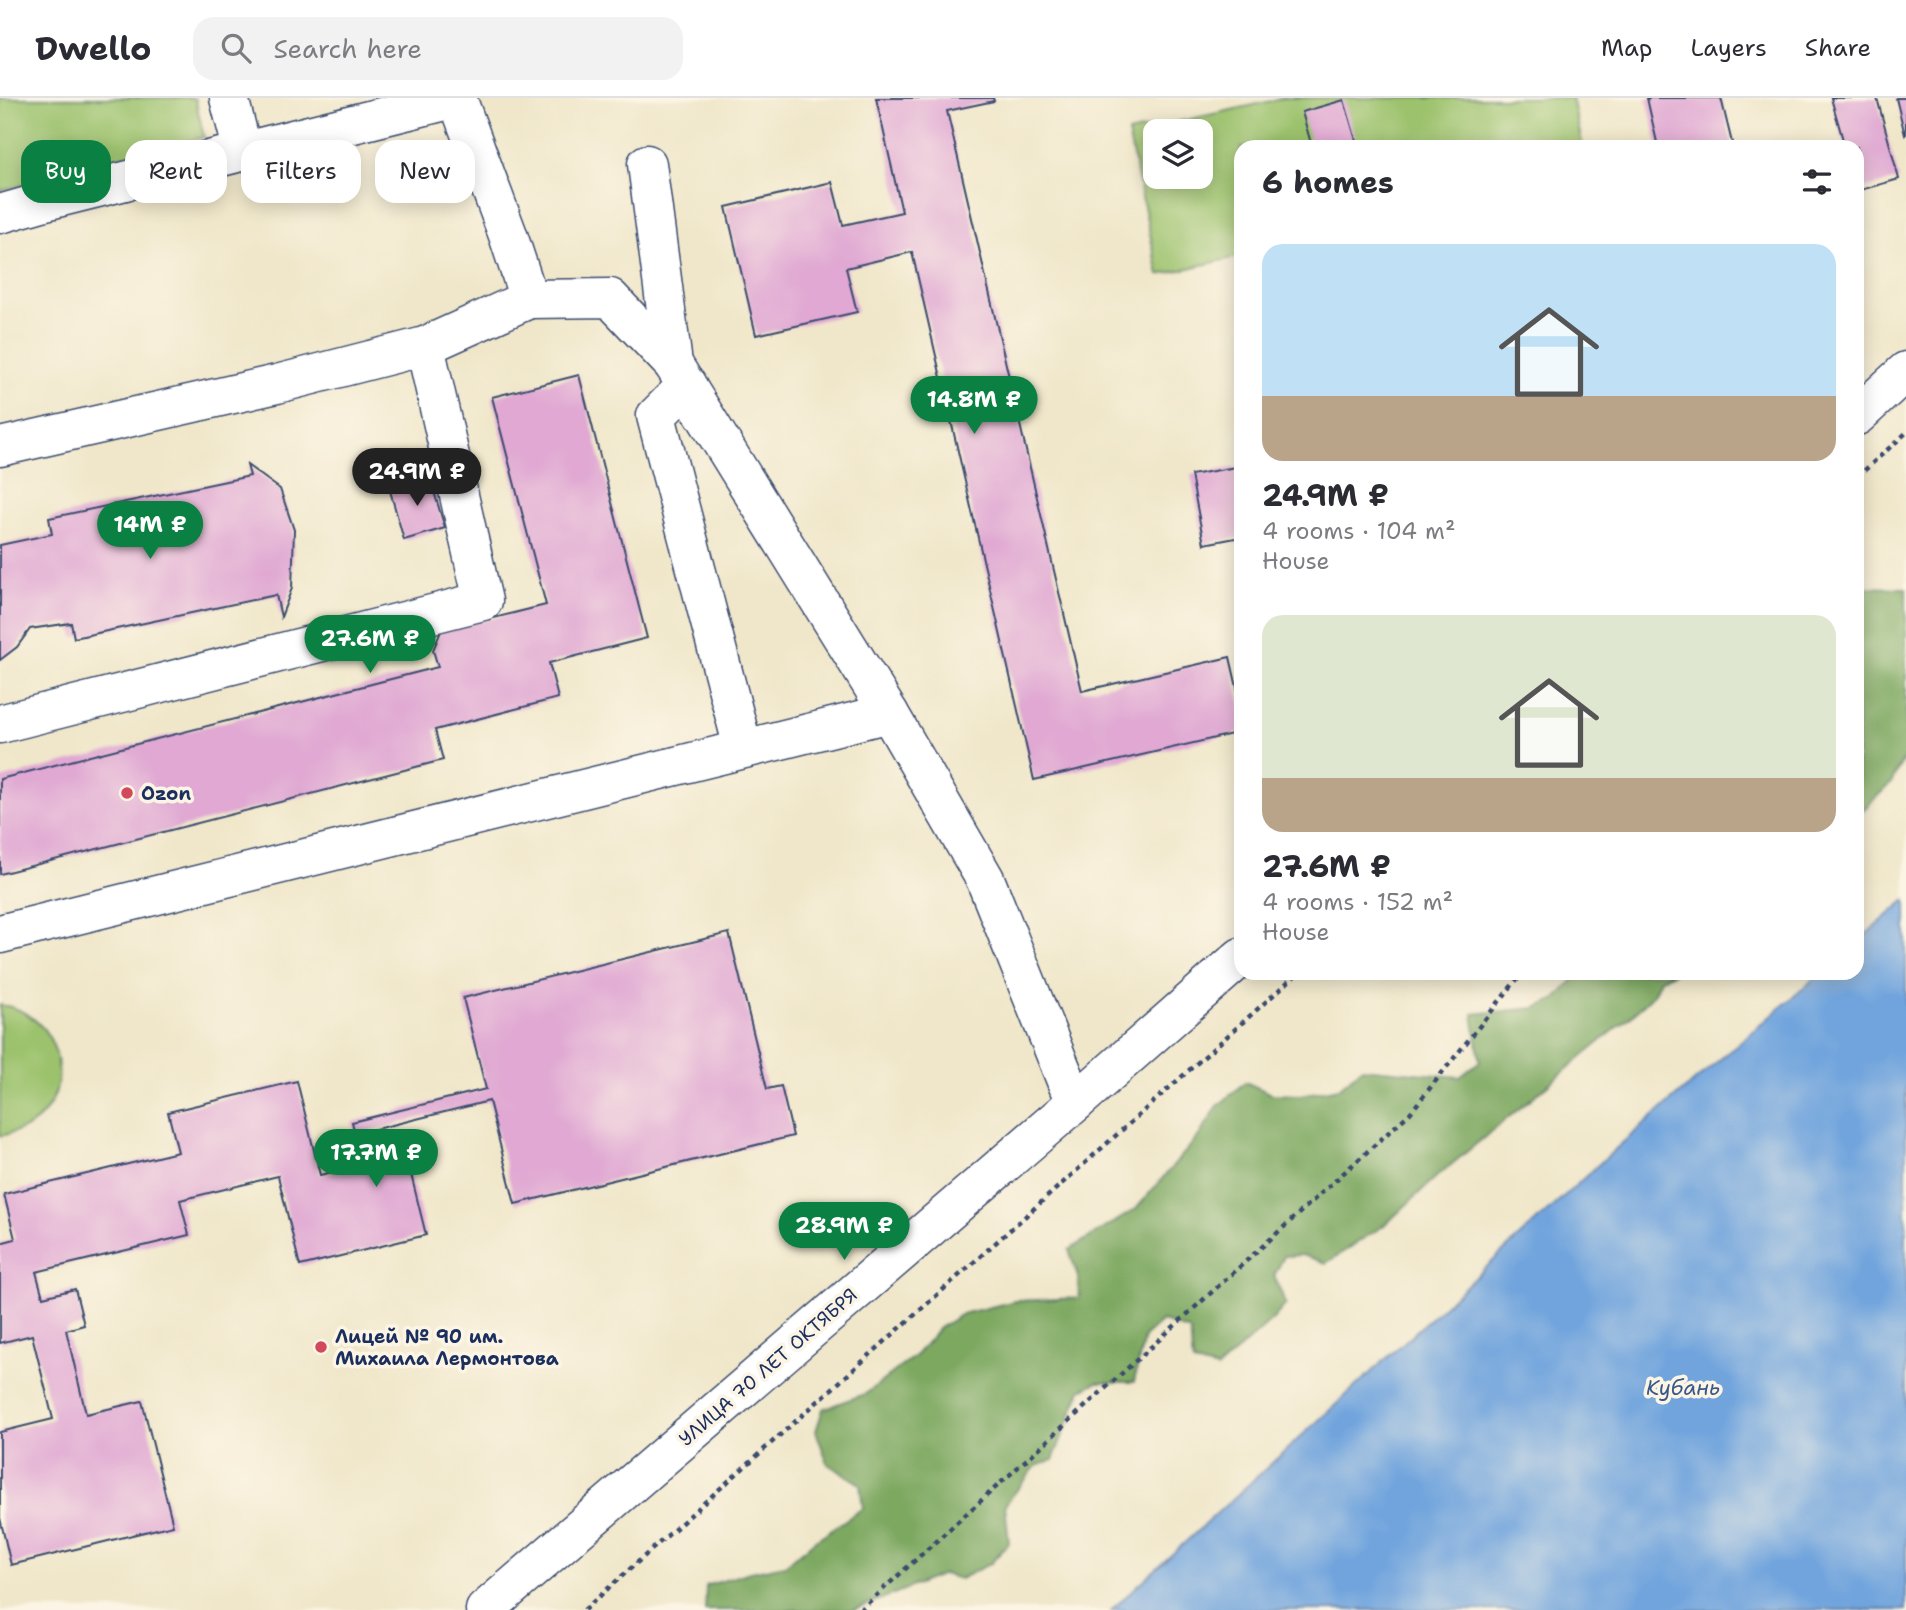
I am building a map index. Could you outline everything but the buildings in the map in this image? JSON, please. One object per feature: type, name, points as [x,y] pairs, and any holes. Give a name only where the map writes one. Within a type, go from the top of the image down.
[{"type":"main road","points":[[229,98],[241,144]]},
{"type":"main road","points":[[291,140],[457,98],[508,235],[528,299]]},
{"type":"main road","points":[[0,214],[241,152]]},
{"type":"main road","points":[[647,164],[680,375],[656,416],[743,748]]},
{"type":"main road","points":[[0,447],[277,384],[425,346],[528,299],[610,298],[680,375],[888,713],[985,879],[1075,1103]]},
{"type":"main road","points":[[0,724],[482,601],[425,346]]},
{"type":"main road","points":[[1864,410],[1906,371]]},
{"type":"main road","points":[[0,934],[888,713]]},
{"type":"main road","name":"УЛИЦА 70 ЛЕТ ОКТЯБРЯ","points":[[485,1610],[1234,963]]},
{"type":"path","points":[[1864,471],[1906,433]]},
{"type":"path","points":[[584,1610],[1290,980]]},
{"type":"path","points":[[860,1610],[1409,1113],[1516,980]]},
{"type":"green space","points":[[0,98],[195,98],[204,137],[193,140],[125,140],[125,158],[111,162],[111,140],[21,140],[21,185],[0,191]]},
{"type":"green space","points":[[1285,98],[1572,98],[1581,140],[1234,140],[1234,258],[1159,275],[1128,133],[1143,130],[1143,189],[1213,189],[1213,119],[1191,119]]},
{"type":"green space","points":[[1864,587],[1906,588],[1906,754],[1891,783],[1864,809]]},
{"type":"green space","points":[[1573,980],[1660,980],[1653,995],[1630,1017],[1435,1178],[1386,1224],[1326,1263],[1302,1255],[1284,1256],[1274,1276],[1286,1304],[1217,1369],[1193,1363],[1190,1331],[1162,1321],[1144,1337],[1134,1382],[1097,1382],[1081,1390],[1053,1460],[1036,1466],[1005,1505],[1009,1543],[991,1563],[960,1579],[943,1574],[854,1610],[705,1610],[706,1586],[750,1572],[785,1565],[863,1508],[860,1484],[828,1464],[816,1431],[823,1409],[867,1393],[917,1354],[939,1328],[962,1314],[1015,1301],[1079,1298],[1078,1277],[1069,1250],[1136,1209],[1199,1136],[1217,1107],[1245,1082],[1272,1094],[1301,1095],[1339,1088],[1362,1068],[1460,1077],[1480,1061],[1473,1014],[1536,1008],[1556,999]]},
{"type":"green space","points":[[0,1005],[20,1010],[36,1021],[48,1036],[56,1054],[58,1073],[55,1092],[46,1110],[28,1127],[0,1136]]},
{"type":"water","name":"Кубань","points":[[1906,900],[1906,1610],[1111,1610],[1621,1144],[1813,980],[1864,980],[1864,936]]},
{"type":"place","name":"Ozon","points":[[127,793]]},
{"type":"place","name":"Лицей № 90 им. Михаила Лермонтова","points":[[321,1347]]}]
